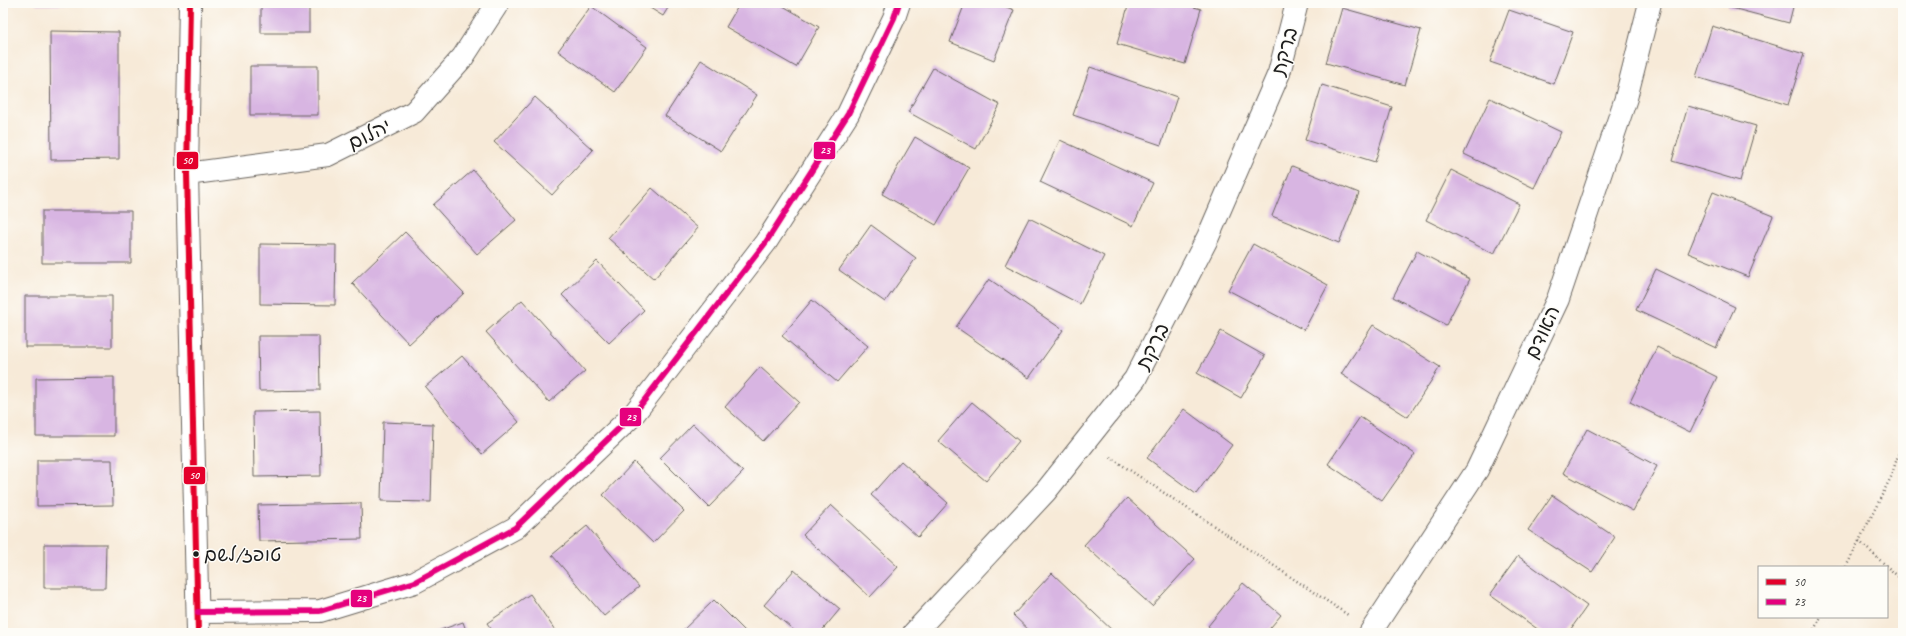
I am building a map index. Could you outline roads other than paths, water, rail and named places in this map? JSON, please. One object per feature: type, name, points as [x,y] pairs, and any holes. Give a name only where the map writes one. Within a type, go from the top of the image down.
[{"type":"street","points":[[190,3],[187,174],[198,623],[320,611],[415,582],[515,528],[632,415],[766,242],[848,114],[894,18],[899,3]]},
{"type":"street","name":"יהלום","points":[[187,174],[328,155],[414,112],[462,57],[498,3]]},
{"type":"street","name":"ברקת","points":[[914,633],[1046,491],[1135,379],[1208,237],[1279,73],[1297,3]]},
{"type":"street","name":"האודם","points":[[1371,632],[1477,470],[1558,299],[1626,98],[1650,3]]},
{"type":"place","name":"טופז/לשם","points":[[196,554]]}]
